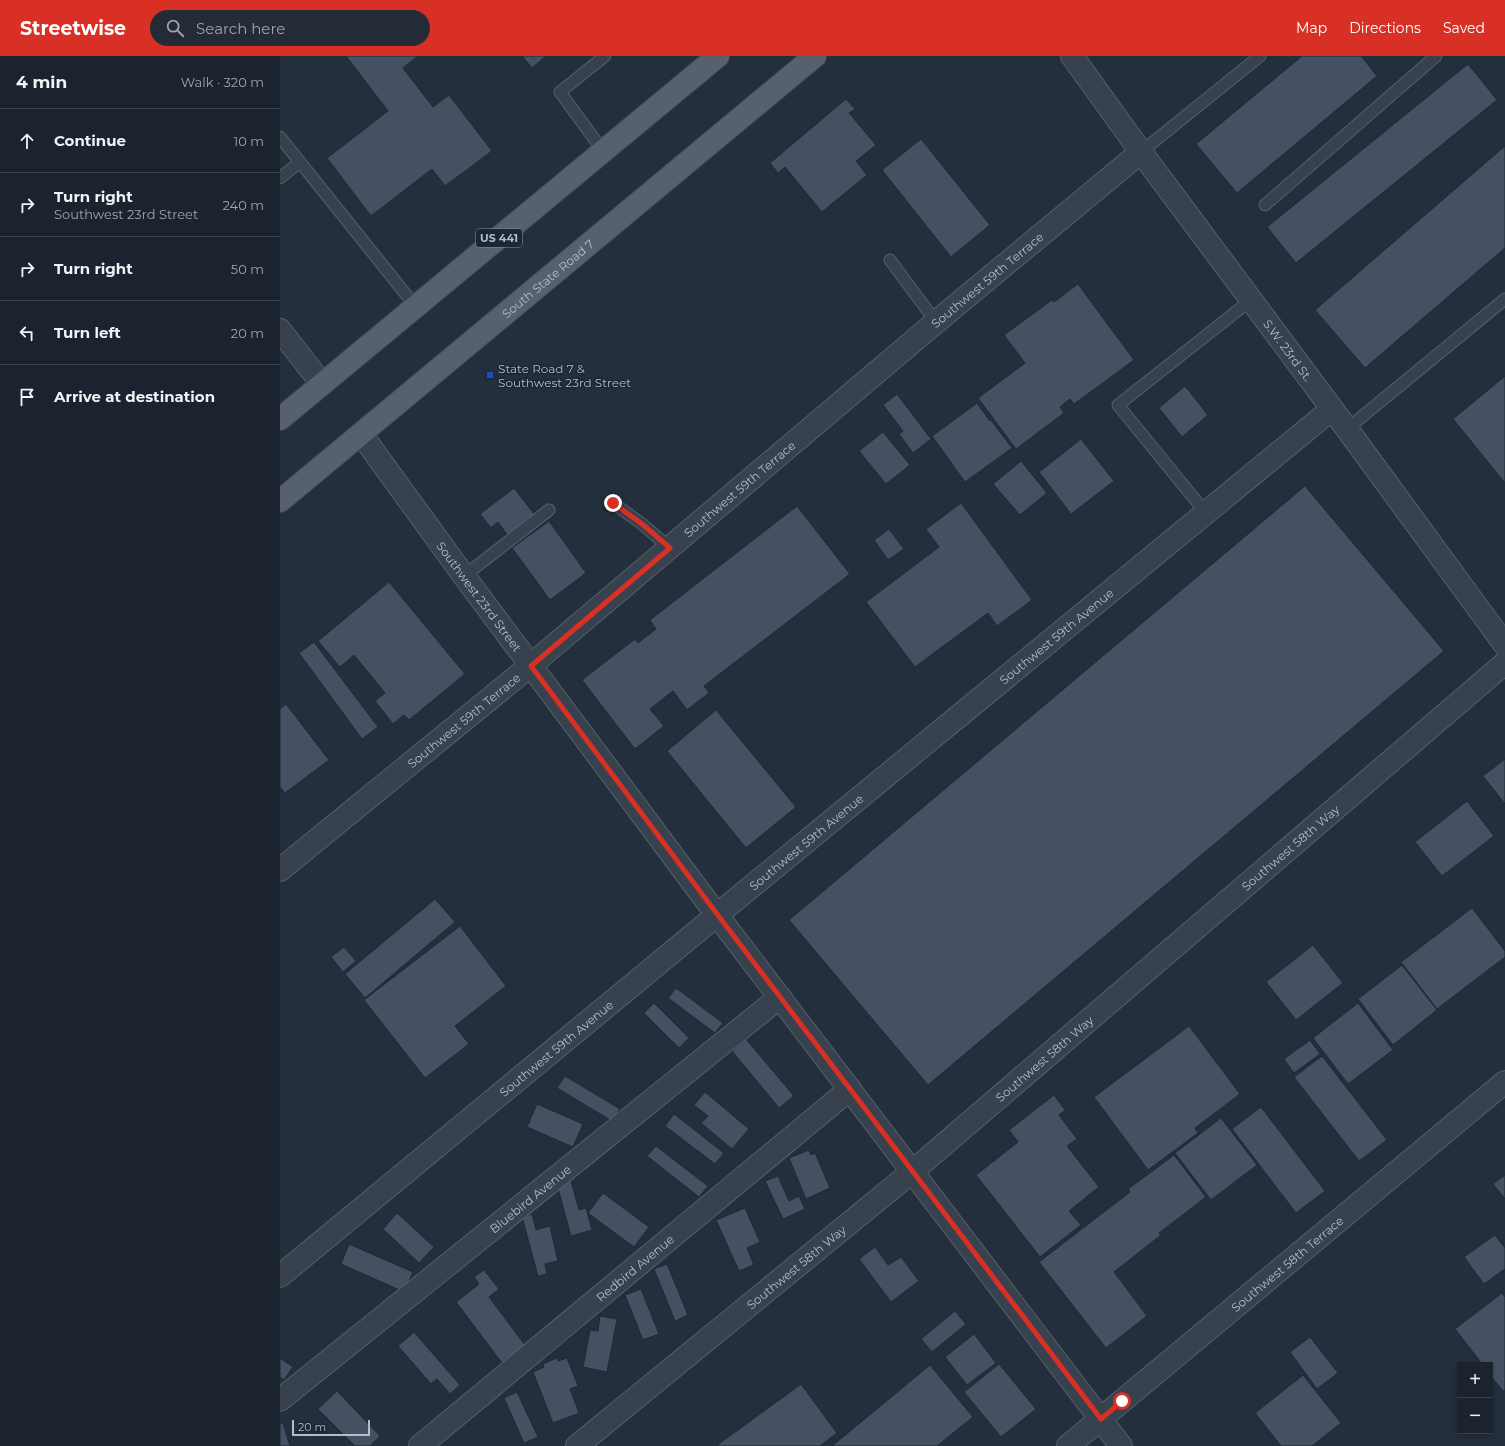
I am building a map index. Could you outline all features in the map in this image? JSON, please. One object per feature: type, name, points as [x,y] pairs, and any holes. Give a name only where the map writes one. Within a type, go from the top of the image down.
[{"type":"main road","name":"US 441","points":[[280,419],[718,56]]},
{"type":"main road","name":"South State Road 7","points":[[280,501],[815,56]]},
{"type":"street","name":"S.W. 23rd St.","points":[[1072,56],[1141,152],[1505,645]]},
{"type":"street","name":"Southwest 59th Terrace","points":[[280,870],[531,666],[936,322],[1141,152]]},
{"type":"street","points":[[280,330],[322,384]]},
{"type":"street","name":"Southwest 59th Avenue","points":[[280,1276],[717,914],[1332,409]]},
{"type":"street","name":"Southwest 23rd Street","points":[[361,434],[464,576],[717,914],[1121,1446]]},
{"type":"street","name":"Southwest 58th Way","points":[[576,1446],[913,1171],[1505,664]]},
{"type":"street","name":"Bluebird Avenue","points":[[280,1400],[780,997]]},
{"type":"street","name":"Southwest 58th Terrace","points":[[1068,1446],[1505,1082]]},
{"type":"street","name":"Redbird Avenue","points":[[420,1446],[850,1089]]},
{"type":"lane","points":[[603,151],[560,92],[605,56]]},
{"type":"lane","points":[[1141,152],[1260,56]]},
{"type":"lane","points":[[1264,205],[1436,56]]},
{"type":"lane","points":[[280,137],[416,307]]},
{"type":"lane","points":[[280,178],[300,162]]},
{"type":"lane","points":[[890,260],[936,322]]},
{"type":"lane","points":[[1347,429],[1505,299]]},
{"type":"lane","points":[[1206,513],[1118,405],[1251,300]]},
{"type":"lane","points":[[613,503],[642,524],[670,548]]},
{"type":"lane","points":[[464,576],[550,510]]},
{"type":"building","points":[[346,56],[418,56],[403,68],[433,107],[449,95],[492,151],[445,186],[432,169],[371,216],[327,158],[388,111]]},
{"type":"building","points":[[522,56],[546,56],[532,68]]},
{"type":"building","points":[[1302,56],[1361,56],[1377,76],[1237,193],[1196,144]]},
{"type":"building","points":[[1468,64],[1497,100],[1296,263],[1267,227]]},
{"type":"building","points":[[846,99],[855,109],[849,113],[876,145],[856,161],[867,175],[822,212],[785,167],[778,173],[770,163]]},
{"type":"building","points":[[921,139],[990,225],[951,257],[882,170]]},
{"type":"building","points":[[1505,146],[1505,248],[1365,368],[1315,310]]},
{"type":"building","points":[[1078,284],[1134,360],[1074,404],[1070,399],[1060,407],[1064,413],[1016,449],[978,398],[1025,363],[1004,335],[1052,300],[1054,302]]},
{"type":"building","points":[[1505,376],[1505,483],[1453,419]]},
{"type":"building","points":[[1185,386],[1208,415],[1182,437],[1159,408]]},
{"type":"building","points":[[897,394],[931,439],[913,453],[899,434],[903,431],[883,405]]},
{"type":"building","points":[[977,403],[1012,448],[965,482],[932,436]]},
{"type":"building","points":[[883,432],[910,465],[886,484],[859,451]]},
{"type":"building","points":[[1081,439],[1114,481],[1071,514],[1039,472]]},
{"type":"building","points":[[1021,461],[1047,493],[1020,515],[993,484]]},
{"type":"building","points":[[1305,486],[1444,651],[928,1085],[789,920]]},
{"type":"building","points":[[514,488],[535,515],[508,536],[498,522],[491,528],[480,514]]},
{"type":"building","points":[[961,503],[1032,600],[997,626],[988,613],[915,667],[866,602],[939,547],[926,529]]},
{"type":"building","points":[[797,506],[850,574],[704,686],[709,693],[687,710],[673,691],[650,709],[664,726],[635,749],[582,680],[635,639],[638,643],[656,629],[650,620]]},
{"type":"building","points":[[549,521],[586,573],[550,600],[512,548]]},
{"type":"building","points":[[889,529],[904,549],[888,560],[874,540]]},
{"type":"building","points":[[389,582],[465,674],[409,720],[404,715],[393,724],[375,701],[385,693],[354,655],[340,667],[318,641]]},
{"type":"building","points":[[314,642],[378,727],[362,739],[299,653]]},
{"type":"building","points":[[286,704],[329,760],[285,793],[280,787],[280,709]]},
{"type":"building","points":[[716,710],[796,807],[746,848],[667,751]]},
{"type":"building","points":[[1505,759],[1505,804],[1483,776]]},
{"type":"building","points":[[1467,801],[1494,836],[1442,876],[1415,842]]},
{"type":"building","points":[[435,899],[455,922],[365,998],[345,974]]},
{"type":"building","points":[[1472,908],[1505,951],[1505,957],[1437,1009],[1401,962]]},
{"type":"building","points":[[460,926],[506,986],[455,1026],[469,1044],[425,1078],[364,1000]]},
{"type":"building","points":[[1313,945],[1343,983],[1296,1020],[1266,982]]},
{"type":"building","points":[[344,947],[356,961],[343,972],[331,957]]},
{"type":"building","points":[[1402,965],[1437,1010],[1393,1045],[1358,999]]},
{"type":"building","points":[[676,988],[723,1023],[715,1033],[668,998]]},
{"type":"building","points":[[654,1003],[689,1038],[679,1048],[644,1013]]},
{"type":"building","points":[[1358,1003],[1393,1050],[1348,1084],[1313,1038]]},
{"type":"building","points":[[1189,1026],[1240,1094],[1195,1128],[1198,1133],[1148,1170],[1094,1097]]},
{"type":"building","points":[[746,1039],[794,1096],[779,1108],[732,1051]]},
{"type":"building","points":[[1310,1040],[1320,1054],[1294,1073],[1284,1059]]},
{"type":"building","points":[[1322,1056],[1387,1140],[1359,1161],[1294,1077]]},
{"type":"building","points":[[565,1076],[620,1109],[612,1121],[557,1088]]},
{"type":"building","points":[[705,1092],[749,1129],[732,1149],[701,1123],[708,1116],[694,1105]]},
{"type":"building","points":[[1054,1095],[1065,1110],[1059,1115],[1077,1139],[1067,1146],[1099,1187],[1069,1211],[1081,1225],[1040,1257],[976,1175],[1018,1142],[1009,1130]]},
{"type":"building","points":[[537,1104],[583,1124],[573,1147],[527,1127]]},
{"type":"building","points":[[1261,1107],[1325,1191],[1296,1213],[1232,1129]]},
{"type":"building","points":[[674,1114],[724,1153],[715,1164],[665,1126]]},
{"type":"building","points":[[1221,1118],[1257,1165],[1211,1200],[1175,1153]]},
{"type":"building","points":[[656,1146],[708,1186],[699,1197],[647,1156]]},
{"type":"building","points":[[809,1150],[811,1155],[815,1153],[830,1188],[806,1199],[789,1158]]},
{"type":"building","points":[[1174,1155],[1206,1197],[1159,1233],[1161,1235],[1114,1272],[1147,1316],[1106,1348],[1039,1262],[1130,1192],[1128,1189]]},
{"type":"building","points":[[1505,1175],[1505,1199],[1493,1184]]},
{"type":"building","points":[[778,1176],[789,1201],[799,1196],[805,1209],[783,1219],[765,1181]]},
{"type":"building","points":[[570,1177],[579,1210],[586,1208],[592,1230],[571,1236],[556,1181]]},
{"type":"building","points":[[603,1193],[649,1227],[634,1247],[588,1213]]},
{"type":"building","points":[[745,1208],[760,1242],[747,1248],[754,1265],[739,1271],[716,1220]]},
{"type":"building","points":[[397,1213],[434,1247],[419,1263],[383,1229]]},
{"type":"building","points":[[532,1214],[536,1230],[550,1226],[558,1261],[545,1264],[547,1274],[538,1276],[522,1217]]},
{"type":"building","points":[[1495,1235],[1505,1248],[1505,1269],[1484,1284],[1464,1257]]},
{"type":"building","points":[[349,1244],[413,1272],[404,1292],[341,1264]]},
{"type":"building","points":[[875,1247],[888,1265],[901,1257],[919,1281],[891,1302],[859,1259]]},
{"type":"building","points":[[667,1264],[688,1315],[675,1321],[654,1269]]},
{"type":"building","points":[[484,1270],[499,1289],[489,1297],[525,1345],[502,1363],[456,1302],[479,1284],[474,1277]]},
{"type":"building","points":[[641,1289],[659,1334],[643,1340],[625,1295]]},
{"type":"building","points":[[1502,1293],[1505,1297],[1505,1390],[1503,1391],[1493,1379],[1493,1362],[1481,1362],[1455,1329]]},
{"type":"building","points":[[955,1311],[966,1324],[932,1352],[921,1339]]},
{"type":"building","points":[[600,1316],[617,1319],[607,1372],[583,1367],[590,1330],[598,1331]]},
{"type":"building","points":[[414,1332],[460,1385],[450,1394],[437,1379],[431,1384],[398,1346]]},
{"type":"building","points":[[974,1334],[996,1363],[967,1385],[945,1357]]},
{"type":"building","points":[[1310,1337],[1338,1373],[1317,1389],[1290,1352]]},
{"type":"building","points":[[280,1358],[293,1367],[284,1380],[280,1377]]},
{"type":"building","points":[[557,1358],[558,1361],[567,1358],[578,1386],[570,1389],[579,1413],[553,1423],[533,1372],[544,1367],[543,1364]]},
{"type":"building","points":[[999,1364],[1036,1409],[1001,1437],[964,1392]]},
{"type":"building","points":[[930,1365],[973,1417],[937,1446],[832,1446]]},
{"type":"building","points":[[1303,1375],[1341,1423],[1312,1446],[1281,1446],[1255,1413]]},
{"type":"building","points":[[801,1384],[837,1433],[820,1446],[716,1446]]},
{"type":"building","points":[[337,1391],[380,1436],[370,1446],[355,1446],[318,1409]]},
{"type":"building","points":[[517,1392],[538,1437],[524,1443],[504,1398]]},
{"type":"building","points":[[283,1423],[290,1446],[280,1446],[280,1424]]},
{"type":"place","name":"State Road 7 & Southwest 23rd Street","points":[[490,375]]},
{"type":"route","points":[[613,503],[642,524],[670,548],[531,666],[717,914],[1101,1419],[1122,1401]]}]
